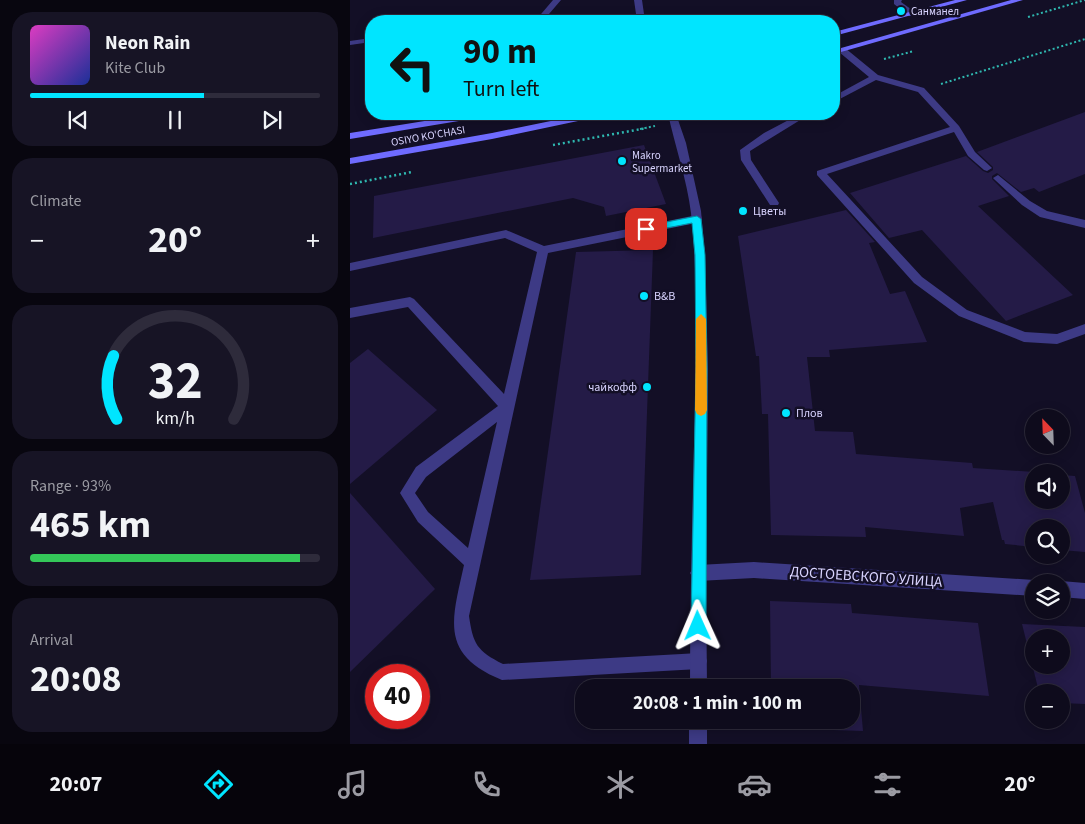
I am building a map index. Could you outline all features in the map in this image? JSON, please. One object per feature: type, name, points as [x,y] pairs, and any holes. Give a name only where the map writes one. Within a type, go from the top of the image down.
[{"type":"main road","points":[[840,32],[963,0]]},
{"type":"main road","points":[[840,50],[1019,0]]},
{"type":"main road","points":[[912,14],[928,26]]},
{"type":"main road","name":"OSIYO KO'CHASI","points":[[350,136],[447,120]]},
{"type":"main road","name":"OSIYO KO'CHASI","points":[[350,162],[568,120]]},
{"type":"street","points":[[544,15],[557,0]]},
{"type":"street","points":[[638,0],[640,15]]},
{"type":"street","points":[[898,0],[897,2],[912,14]]},
{"type":"street","points":[[350,43],[365,41]]},
{"type":"street","points":[[840,52],[875,77],[921,90],[956,128],[971,154],[987,168]]},
{"type":"street","points":[[840,96],[875,77]]},
{"type":"street","points":[[674,120],[681,143],[697,219],[700,255],[702,369],[698,573],[699,679]]},
{"type":"street","points":[[774,203],[746,160],[745,150],[766,135],[795,120]]},
{"type":"street","points":[[956,128],[820,173],[918,280],[963,313],[1024,337],[1057,339],[1085,329]]},
{"type":"street","points":[[998,178],[1026,203],[1044,214],[1085,224]]},
{"type":"street","points":[[350,267],[506,234],[543,250],[697,219]]},
{"type":"street","points":[[543,250],[461,616],[464,639],[475,659],[502,672],[699,661]]},
{"type":"street","points":[[350,313],[410,302],[507,407]]},
{"type":"street","points":[[473,563],[423,517],[407,493],[421,472],[507,407]]},
{"type":"street","name":"ДОСТОЕВСКОГО УЛИЦА","points":[[698,573],[754,570],[1025,587]]},
{"type":"street","points":[[1070,590],[1085,591]]},
{"type":"street","points":[[698,729],[698,744]]},
{"type":"path","points":[[921,90],[1085,39]]},
{"type":"building","points":[[1085,112],[1085,174],[1039,192],[1034,188],[1021,192],[997,173],[992,176],[992,179],[1009,196],[978,206],[1073,295],[1006,321],[922,230],[889,238],[850,193],[966,156],[988,173],[993,170],[993,167],[977,152]]},
{"type":"building","points":[[644,145],[666,204],[606,216],[604,207],[573,198],[373,238],[374,196]]},
{"type":"building","points":[[846,210],[875,242],[869,243],[890,294],[905,291],[927,342],[829,350],[830,357],[807,357],[815,431],[853,432],[856,454],[972,463],[973,468],[1025,471],[1025,509],[1070,509],[1070,476],[1075,476],[1085,513],[1085,552],[1070,551],[1070,519],[1025,519],[1025,546],[1005,544],[1004,540],[1002,540],[993,502],[960,508],[964,536],[865,527],[866,537],[771,535],[768,414],[762,414],[759,356],[756,356],[738,236]]},
{"type":"building","points":[[653,250],[641,575],[530,580],[576,252]]},
{"type":"building","points":[[368,349],[437,410],[350,484],[350,363]]},
{"type":"building","points":[[350,493],[435,589],[350,672]]},
{"type":"building","points":[[770,601],[851,604],[852,613],[978,623],[989,696],[860,685],[860,679],[771,679]]},
{"type":"building","points":[[1022,624],[1085,627],[1085,704],[1070,703],[1070,684],[1037,684],[1034,674],[1070,674],[1070,629],[1025,629],[1025,636]]},
{"type":"building","points":[[860,696],[863,731],[802,729],[860,729]]},
{"type":"slow traffic","points":[[701,319],[701,410]]},
{"type":"place","name":"Санманел","points":[[901,11]]},
{"type":"place","name":"Makro Supermarket","points":[[622,161]]},
{"type":"place","name":"Цветы","points":[[743,211]]},
{"type":"place","name":"B&B","points":[[644,296]]},
{"type":"place","name":"чайкофф","points":[[647,387]]},
{"type":"place","name":"Плов","points":[[786,413]]},
{"type":"route","points":[[646,229],[697,219],[700,255],[702,369],[698,626]]}]
